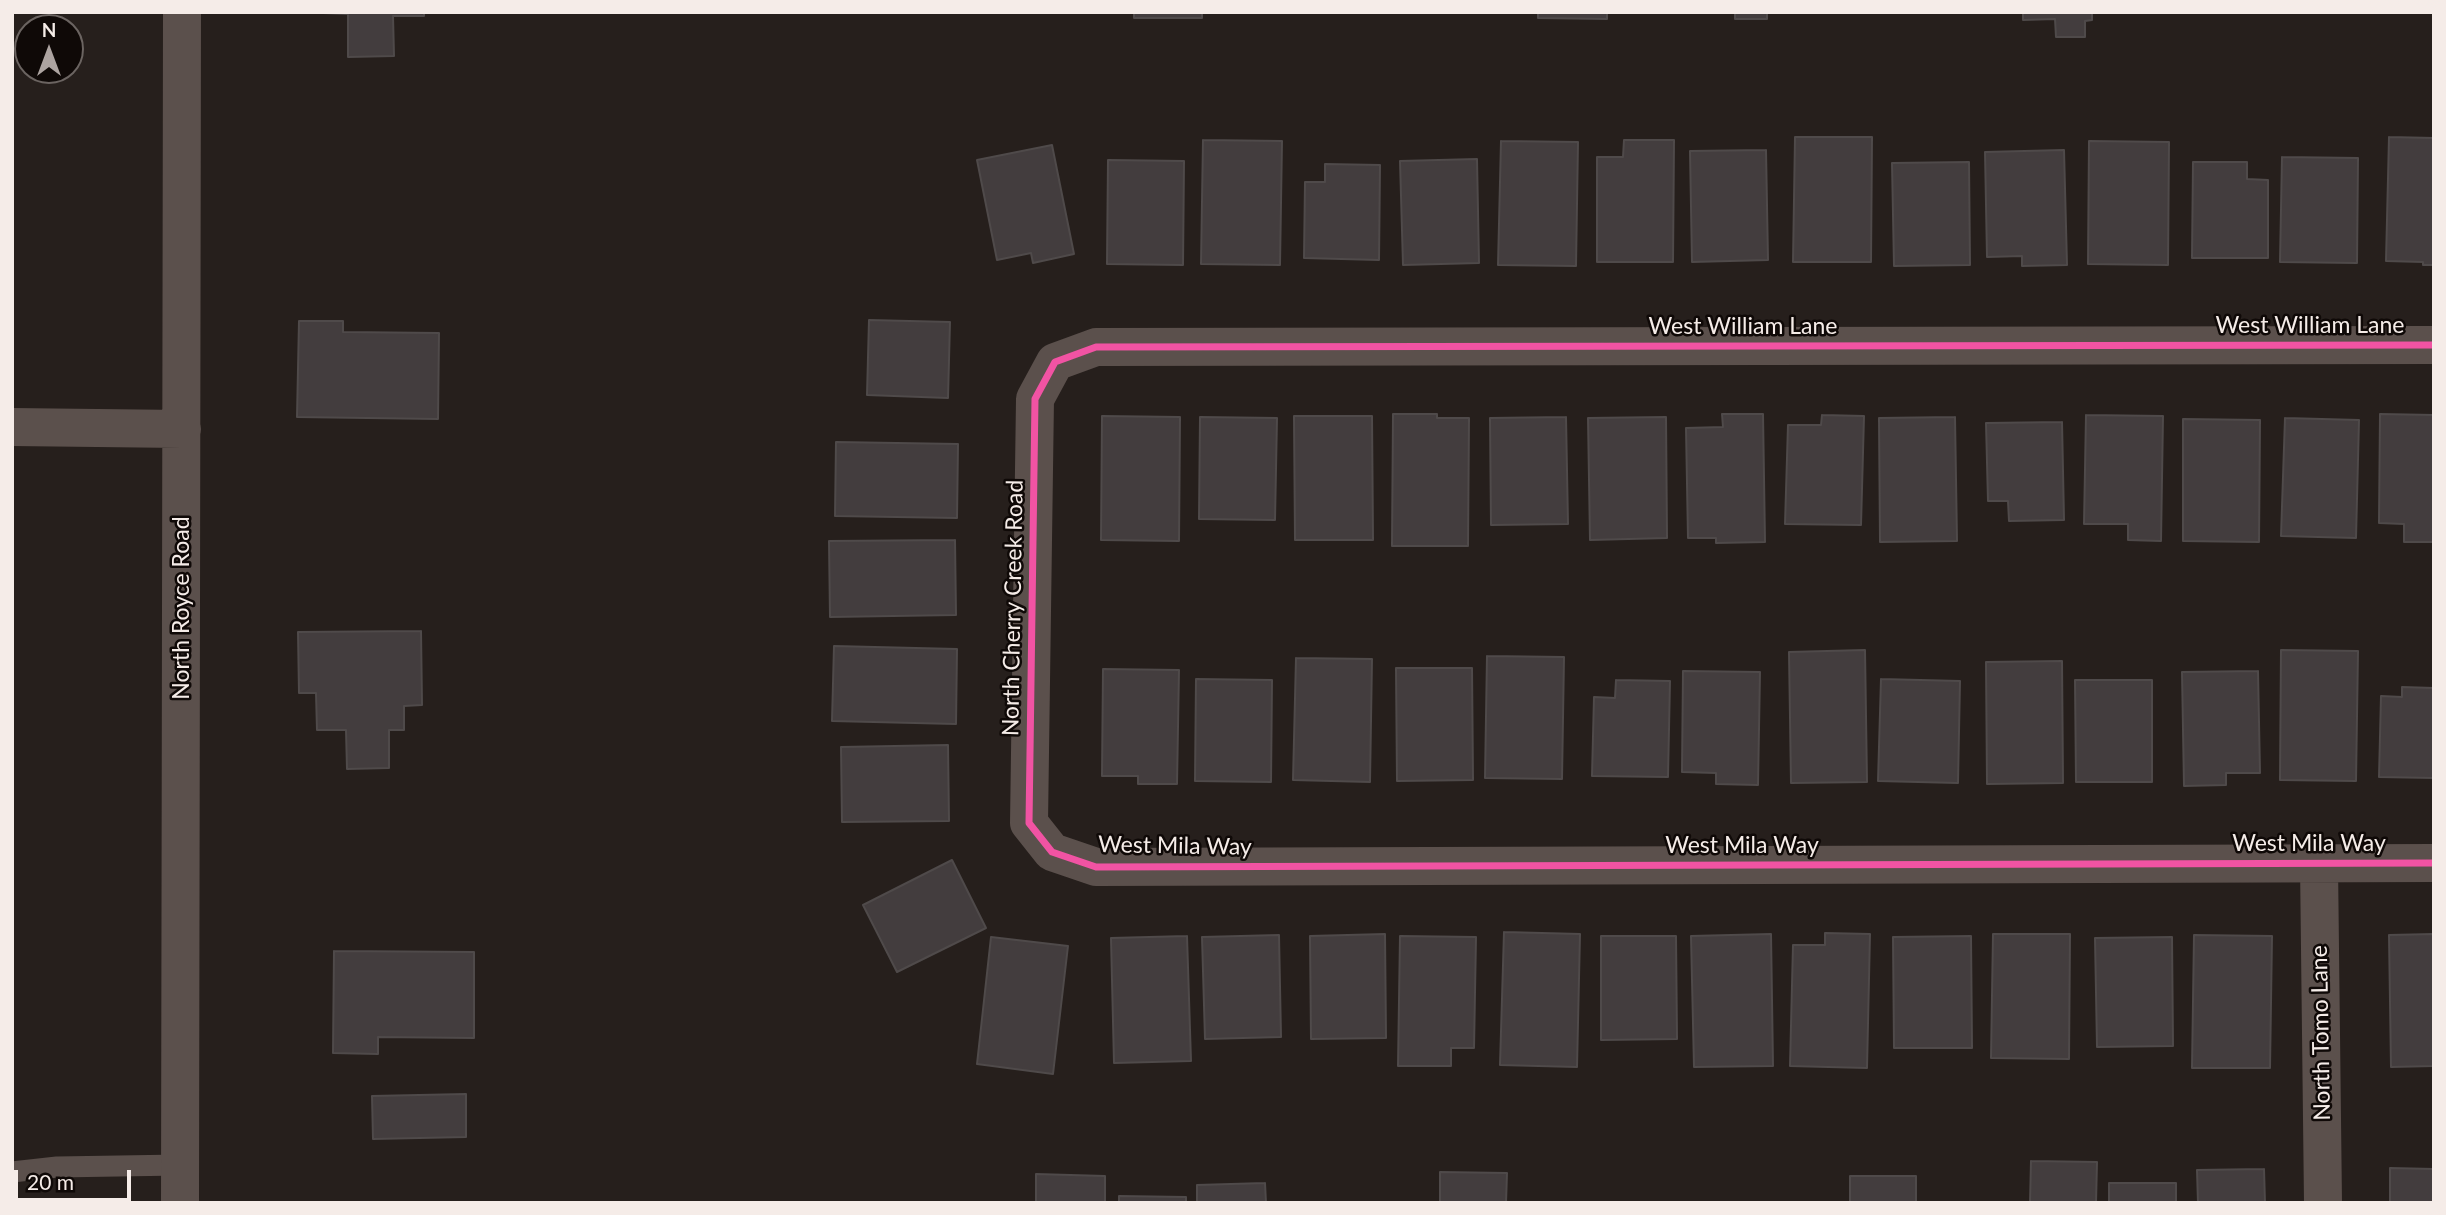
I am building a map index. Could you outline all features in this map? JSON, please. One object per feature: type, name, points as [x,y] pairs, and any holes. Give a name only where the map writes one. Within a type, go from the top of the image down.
[{"type":"street","name":"North Royce Road","points":[[180,1203],[182,12]]},
{"type":"street","name":"West William Lane","points":[[1055,362],[1096,347],[2434,345]]},
{"type":"street","name":"North Cherry Creek Road","points":[[1052,852],[1029,823],[1035,399],[1055,362]]},
{"type":"street","points":[[12,427],[182,429]]},
{"type":"street","name":"West Mila Way","points":[[1052,852],[1096,867],[2434,863]]},
{"type":"street","name":"North Tomo Lane","points":[[2319,864],[2323,1203]]},
{"type":"lane","points":[[12,1172],[57,1167],[180,1165]]},
{"type":"building","points":[[298,12],[424,12],[424,16],[393,16],[394,56],[348,57],[348,14]]},
{"type":"building","points":[[1134,12],[1202,12],[1202,18],[1134,18]]},
{"type":"building","points":[[1538,12],[1607,12],[1607,19],[1538,18]]},
{"type":"building","points":[[1735,12],[1767,12],[1767,19],[1735,19]]},
{"type":"building","points":[[2023,12],[2092,12],[2092,20],[2085,21],[2085,37],[2056,37],[2055,19],[2023,20]]},
{"type":"building","points":[[1795,137],[1872,137],[1871,262],[1793,262]]},
{"type":"building","points":[[2389,137],[2434,138],[2434,265],[2386,261]]},
{"type":"building","points":[[1203,140],[1282,141],[1280,265],[1201,264]]},
{"type":"building","points":[[1624,140],[1674,140],[1673,262],[1597,262],[1597,157],[1623,157]]},
{"type":"building","points":[[1501,141],[1578,142],[1576,266],[1498,265]]},
{"type":"building","points":[[2089,141],[2169,142],[2168,265],[2088,264]]},
{"type":"building","points":[[1052,145],[1074,254],[1033,263],[1031,253],[997,260],[977,160]]},
{"type":"building","points":[[1766,150],[1768,260],[1692,262],[1690,151]]},
{"type":"building","points":[[2064,150],[2067,265],[2022,266],[2022,256],[1987,257],[1985,152]]},
{"type":"building","points":[[2282,157],[2358,158],[2357,263],[2280,262]]},
{"type":"building","points":[[1477,159],[1479,263],[1403,265],[1400,161]]},
{"type":"building","points":[[1108,160],[1184,161],[1183,265],[1107,264]]},
{"type":"building","points":[[1969,162],[1970,265],[1894,266],[1892,163]]},
{"type":"building","points":[[2193,162],[2247,162],[2247,179],[2268,180],[2268,258],[2192,258]]},
{"type":"building","points":[[1325,164],[1380,165],[1379,260],[1304,258],[1305,182],[1325,182]]},
{"type":"building","points":[[869,320],[950,322],[948,398],[867,395]]},
{"type":"building","points":[[299,321],[343,321],[343,332],[439,333],[438,419],[297,417]]},
{"type":"building","points":[[1393,414],[1437,414],[1437,418],[1469,418],[1468,546],[1392,546]]},
{"type":"building","points":[[1722,414],[1763,414],[1765,542],[1716,543],[1716,538],[1688,538],[1686,428],[1723,427]]},
{"type":"building","points":[[2380,414],[2434,415],[2434,542],[2404,542],[2404,524],[2379,523]]},
{"type":"building","points":[[1822,415],[1864,416],[1861,525],[1785,524],[1788,425],[1821,425]]},
{"type":"building","points":[[2086,415],[2163,416],[2161,541],[2128,540],[2128,524],[2084,524]]},
{"type":"building","points":[[1102,416],[1180,417],[1179,541],[1101,540]]},
{"type":"building","points":[[1294,416],[1372,416],[1373,540],[1295,540]]},
{"type":"building","points":[[1200,417],[1277,418],[1275,520],[1199,519]]},
{"type":"building","points":[[1566,417],[1568,524],[1491,525],[1490,418]]},
{"type":"building","points":[[1666,417],[1667,538],[1590,540],[1588,418]]},
{"type":"building","points":[[1955,417],[1957,541],[1880,542],[1879,418]]},
{"type":"building","points":[[2285,418],[2359,420],[2356,538],[2281,536]]},
{"type":"building","points":[[2183,419],[2260,420],[2259,542],[2183,541]]},
{"type":"building","points":[[2062,422],[2064,520],[2009,521],[2008,501],[1988,501],[1986,423]]},
{"type":"building","points":[[836,442],[958,444],[957,518],[835,516]]},
{"type":"building","points":[[955,540],[956,615],[830,617],[829,541]]},
{"type":"building","points":[[421,631],[422,705],[404,706],[404,730],[389,730],[389,768],[347,769],[346,730],[317,730],[316,693],[299,693],[298,632]]},
{"type":"building","points":[[834,646],[957,649],[956,724],[832,721]]},
{"type":"building","points":[[1865,650],[1867,782],[1791,783],[1789,652]]},
{"type":"building","points":[[2281,650],[2358,651],[2356,781],[2280,780]]},
{"type":"building","points":[[1487,656],[1564,657],[1562,779],[1485,778]]},
{"type":"building","points":[[1296,658],[1372,659],[1370,782],[1293,780]]},
{"type":"building","points":[[2062,661],[2063,783],[1987,784],[1986,662]]},
{"type":"building","points":[[1396,668],[1472,668],[1473,780],[1397,781]]},
{"type":"building","points":[[1103,669],[1179,670],[1177,784],[1138,784],[1138,776],[1102,776]]},
{"type":"building","points":[[1683,671],[1760,672],[1758,785],[1716,784],[1716,773],[1682,772]]},
{"type":"building","points":[[2258,671],[2260,773],[2226,773],[2226,785],[2184,786],[2182,672]]},
{"type":"building","points":[[1196,679],[1272,680],[1271,782],[1195,781]]},
{"type":"building","points":[[1881,679],[1960,681],[1958,783],[1878,781]]},
{"type":"building","points":[[1616,680],[1670,681],[1668,777],[1592,776],[1594,697],[1615,698]]},
{"type":"building","points":[[2075,680],[2152,680],[2152,782],[2076,782]]},
{"type":"building","points":[[2402,687],[2434,688],[2434,778],[2379,777],[2381,696],[2402,697]]},
{"type":"building","points":[[948,745],[949,821],[842,822],[841,747]]},
{"type":"building","points":[[952,860],[986,928],[897,972],[863,905]]},
{"type":"building","points":[[1504,932],[1580,934],[1577,1067],[1500,1065]]},
{"type":"building","points":[[1825,933],[1870,934],[1867,1068],[1790,1066],[1793,945],[1825,945]]},
{"type":"building","points":[[1385,934],[1386,1038],[1311,1039],[1310,936]]},
{"type":"building","points":[[1771,934],[1773,1066],[1694,1067],[1691,936]]},
{"type":"building","points":[[1993,934],[2070,934],[2069,1059],[1991,1058]]},
{"type":"building","points":[[2434,934],[2434,1066],[2391,1067],[2389,935]]},
{"type":"building","points":[[1279,935],[1281,1037],[1205,1039],[1202,937]]},
{"type":"building","points":[[2194,935],[2272,936],[2270,1068],[2192,1068]]},
{"type":"building","points":[[1187,936],[1191,1061],[1114,1063],[1111,938]]},
{"type":"building","points":[[1400,936],[1476,937],[1474,1048],[1451,1048],[1451,1066],[1398,1066]]},
{"type":"building","points":[[1601,936],[1676,936],[1677,1039],[1601,1040]]},
{"type":"building","points":[[1971,936],[1972,1048],[1894,1048],[1893,937]]},
{"type":"building","points":[[991,937],[1068,946],[1053,1074],[977,1064]]},
{"type":"building","points":[[2172,937],[2173,1046],[2097,1047],[2095,938]]},
{"type":"building","points":[[334,951],[474,952],[474,1038],[378,1037],[378,1054],[333,1053]]},
{"type":"building","points":[[466,1094],[466,1137],[373,1139],[372,1096]]},
{"type":"building","points":[[2031,1161],[2097,1162],[2096,1203],[2030,1203]]},
{"type":"building","points":[[2390,1168],[2434,1169],[2434,1203],[2390,1203]]},
{"type":"building","points":[[2264,1169],[2265,1203],[2198,1203],[2197,1170]]},
{"type":"building","points":[[1440,1172],[1507,1173],[1506,1203],[1440,1203]]},
{"type":"building","points":[[1036,1174],[1105,1176],[1105,1203],[1036,1203]]},
{"type":"building","points":[[1850,1176],[1916,1176],[1916,1203],[1850,1203]]},
{"type":"building","points":[[1265,1183],[1266,1203],[1197,1203],[1197,1185]]},
{"type":"building","points":[[2109,1183],[2176,1183],[2176,1203],[2109,1203]]},
{"type":"building","points":[[1119,1196],[1186,1197],[1186,1203],[1119,1203]]},
{"type":"cycle path","points":[[2434,345],[1096,347],[1055,362],[1035,399],[1029,823],[1052,852],[1096,867],[2434,863]]}]
